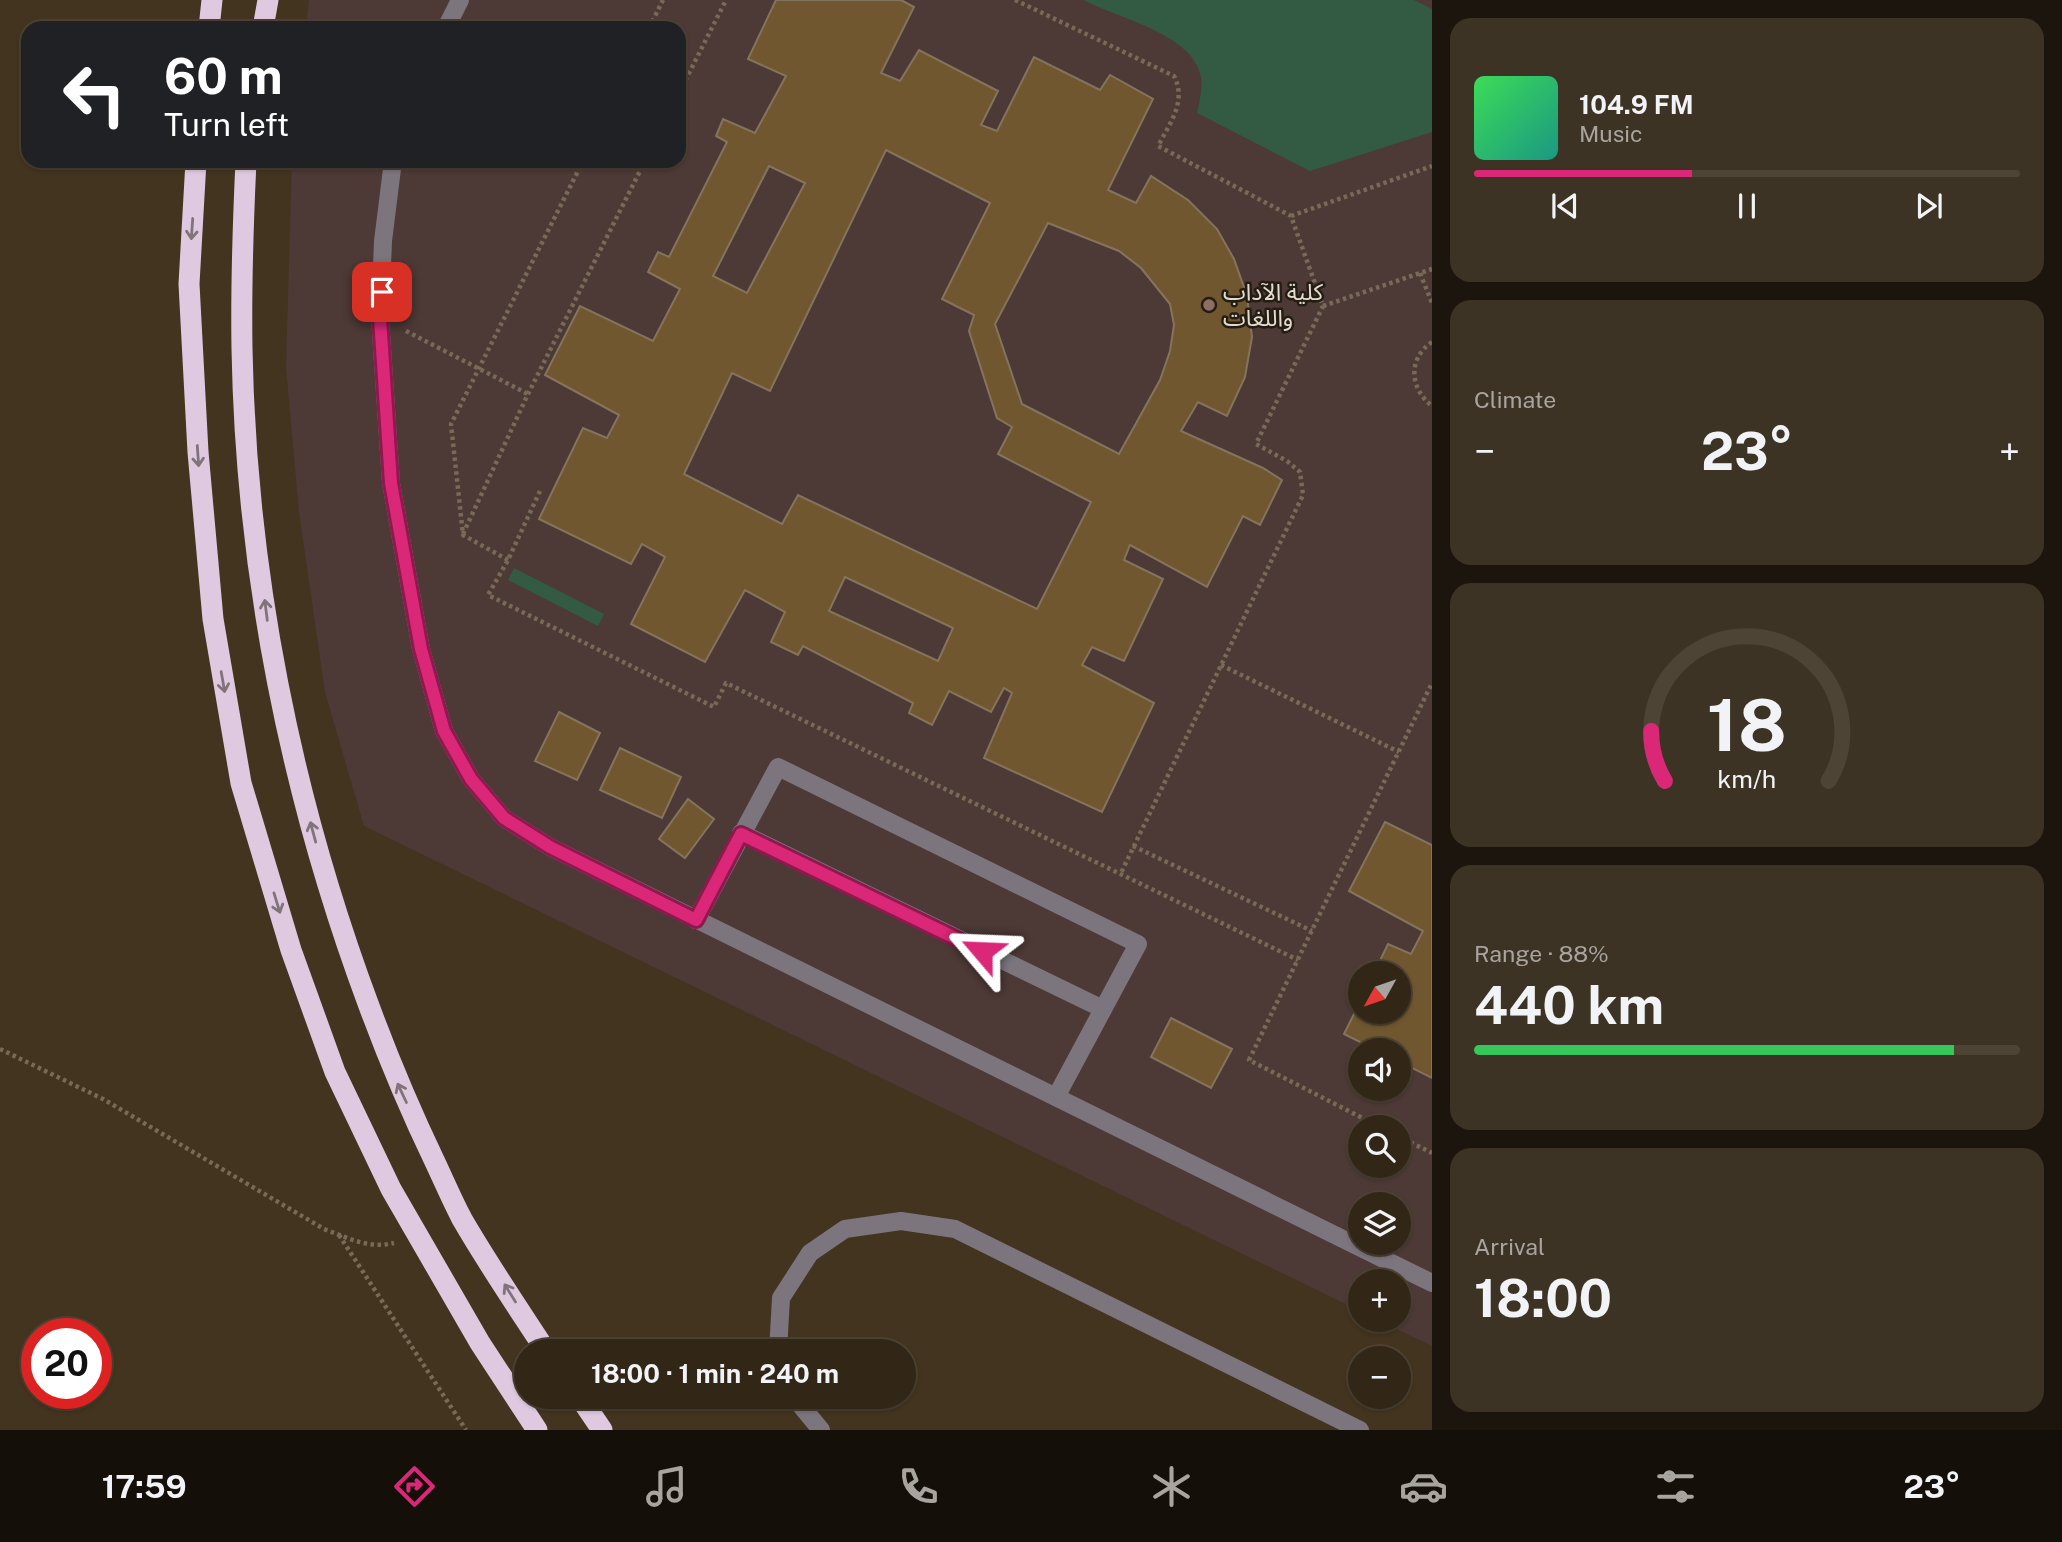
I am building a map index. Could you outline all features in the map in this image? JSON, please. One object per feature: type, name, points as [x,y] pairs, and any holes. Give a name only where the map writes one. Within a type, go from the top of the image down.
[{"type":"highway","points":[[210,21],[212,0]]},
{"type":"highway","points":[[264,21],[268,0]]},
{"type":"highway","points":[[197,168],[189,284],[198,452],[213,619],[241,783],[291,950],[335,1072],[391,1189],[418,1237],[480,1343],[537,1430]]},
{"type":"highway","points":[[246,168],[242,350],[249,478],[269,634],[294,762],[325,874],[356,971],[396,1079],[462,1217],[539,1339]]},
{"type":"highway","points":[[588,1409],[602,1430]]},
{"type":"lane","points":[[450,21],[460,0]]},
{"type":"lane","points":[[392,168],[383,241],[380,318],[391,483],[421,649],[444,731],[471,779],[504,818],[550,847],[1432,1283]]},
{"type":"lane","points":[[696,920],[778,767],[1138,944],[1056,1097]]},
{"type":"lane","points":[[741,834],[1103,1009]]},
{"type":"lane","points":[[779,1339],[781,1298],[810,1254],[845,1229],[901,1221],[955,1229],[1360,1430]]},
{"type":"lane","points":[[804,1409],[821,1430]]},
{"type":"path","points":[[652,21],[663,0]]},
{"type":"path","points":[[686,79],[726,0]]},
{"type":"path","points":[[1015,0],[1174,76],[1180,88],[1178,107],[1158,146],[1291,216],[1322,306],[1256,444],[1287,461],[1300,472],[1303,495],[1121,873]]},
{"type":"path","points":[[1291,216],[1432,166]]},
{"type":"path","points":[[463,535],[451,424],[580,168]]},
{"type":"path","points":[[463,535],[528,394],[641,168]]},
{"type":"path","points":[[1322,306],[1432,269]]},
{"type":"path","points":[[1420,273],[1432,303]]},
{"type":"path","points":[[380,318],[528,394]]},
{"type":"path","points":[[1432,342],[1424,347],[1414,372],[1415,385],[1421,398],[1432,406]]},
{"type":"path","points":[[540,491],[508,560],[488,595],[714,707],[726,683],[1298,960]]},
{"type":"path","points":[[463,535],[508,560]]},
{"type":"path","points":[[1221,665],[1399,752]]},
{"type":"path","points":[[1357,1115],[1249,1060],[1432,683]]},
{"type":"path","points":[[1133,846],[1312,931]]},
{"type":"path","points":[[0,1049],[103,1099],[324,1229],[364,1244],[383,1245],[418,1237]]},
{"type":"path","points":[[1411,1142],[1432,1153]]},
{"type":"path","points":[[338,1235],[466,1430]]},
{"type":"shaded area","points":[[309,0],[1432,0],[1432,1346],[1403,1332],[1411,1332],[1411,1269],[1348,1269],[1348,1305],[364,826],[325,692],[299,512],[286,367],[292,168],[686,168],[686,21],[307,21]]},
{"type":"green space","points":[[1084,0],[1414,0],[1432,9],[1432,132],[1310,171],[1197,113],[1201,91],[1199,70],[1180,46],[1149,28]]},
{"type":"green space","points":[[514,568],[604,614],[598,626],[508,580]]},
{"type":"building","points":[[776,0],[901,0],[914,7],[881,73],[900,81],[919,50],[998,91],[981,125],[997,131],[1034,57],[1100,90],[1110,75],[1153,99],[1108,190],[1136,203],[1151,176],[1188,200],[1217,229],[1234,259],[1247,296],[1252,337],[1245,377],[1227,416],[1198,402],[1181,431],[1263,468],[1282,480],[1260,525],[1243,516],[1207,587],[1130,545],[1124,560],[1163,579],[1124,661],[1092,647],[1082,665],[1154,703],[1102,812],[984,758],[1012,693],[1004,688],[991,712],[949,691],[932,725],[909,713],[913,703],[803,646],[798,655],[771,642],[785,612],[745,590],[705,662],[631,624],[665,557],[642,544],[631,564],[539,519],[583,428],[607,438],[619,415],[545,375],[580,306],[653,341],[680,289],[648,272],[658,252],[669,257],[727,142],[716,136],[723,119],[755,133],[786,76],[748,59]],"holes":[[[886,150],[990,203],[942,299],[974,315],[969,331],[997,418],[1012,427],[998,454],[1091,502],[1037,609],[798,495],[782,524],[684,474],[732,373],[770,391]],[[769,166],[805,183],[747,293],[713,276]],[[1048,223],[1119,251],[1141,268],[1170,304],[1174,325],[1170,351],[1160,380],[1119,454],[1022,404],[995,324]],[[845,577],[953,628],[938,661],[829,611]]]},
{"type":"building","points":[[559,712],[600,733],[577,780],[535,761]]},
{"type":"building","points":[[620,748],[681,777],[662,818],[600,790]]},
{"type":"building","points":[[688,799],[714,819],[685,858],[659,839]]},
{"type":"building","points":[[1385,822],[1432,845],[1432,1078],[1411,1068],[1411,1038],[1352,1038],[1344,1034],[1349,1024],[1411,1024],[1411,961],[1380,961],[1388,944],[1411,954],[1423,931],[1349,891]]},
{"type":"building","points":[[1171,1018],[1232,1049],[1211,1088],[1151,1057]]},
{"type":"place","name":"كلية الآداب واللغات","points":[[1209,305]]},
{"type":"route","points":[[382,292],[380,318],[391,483],[421,649],[444,731],[471,779],[504,818],[550,847],[696,920],[741,834],[982,951]]}]
